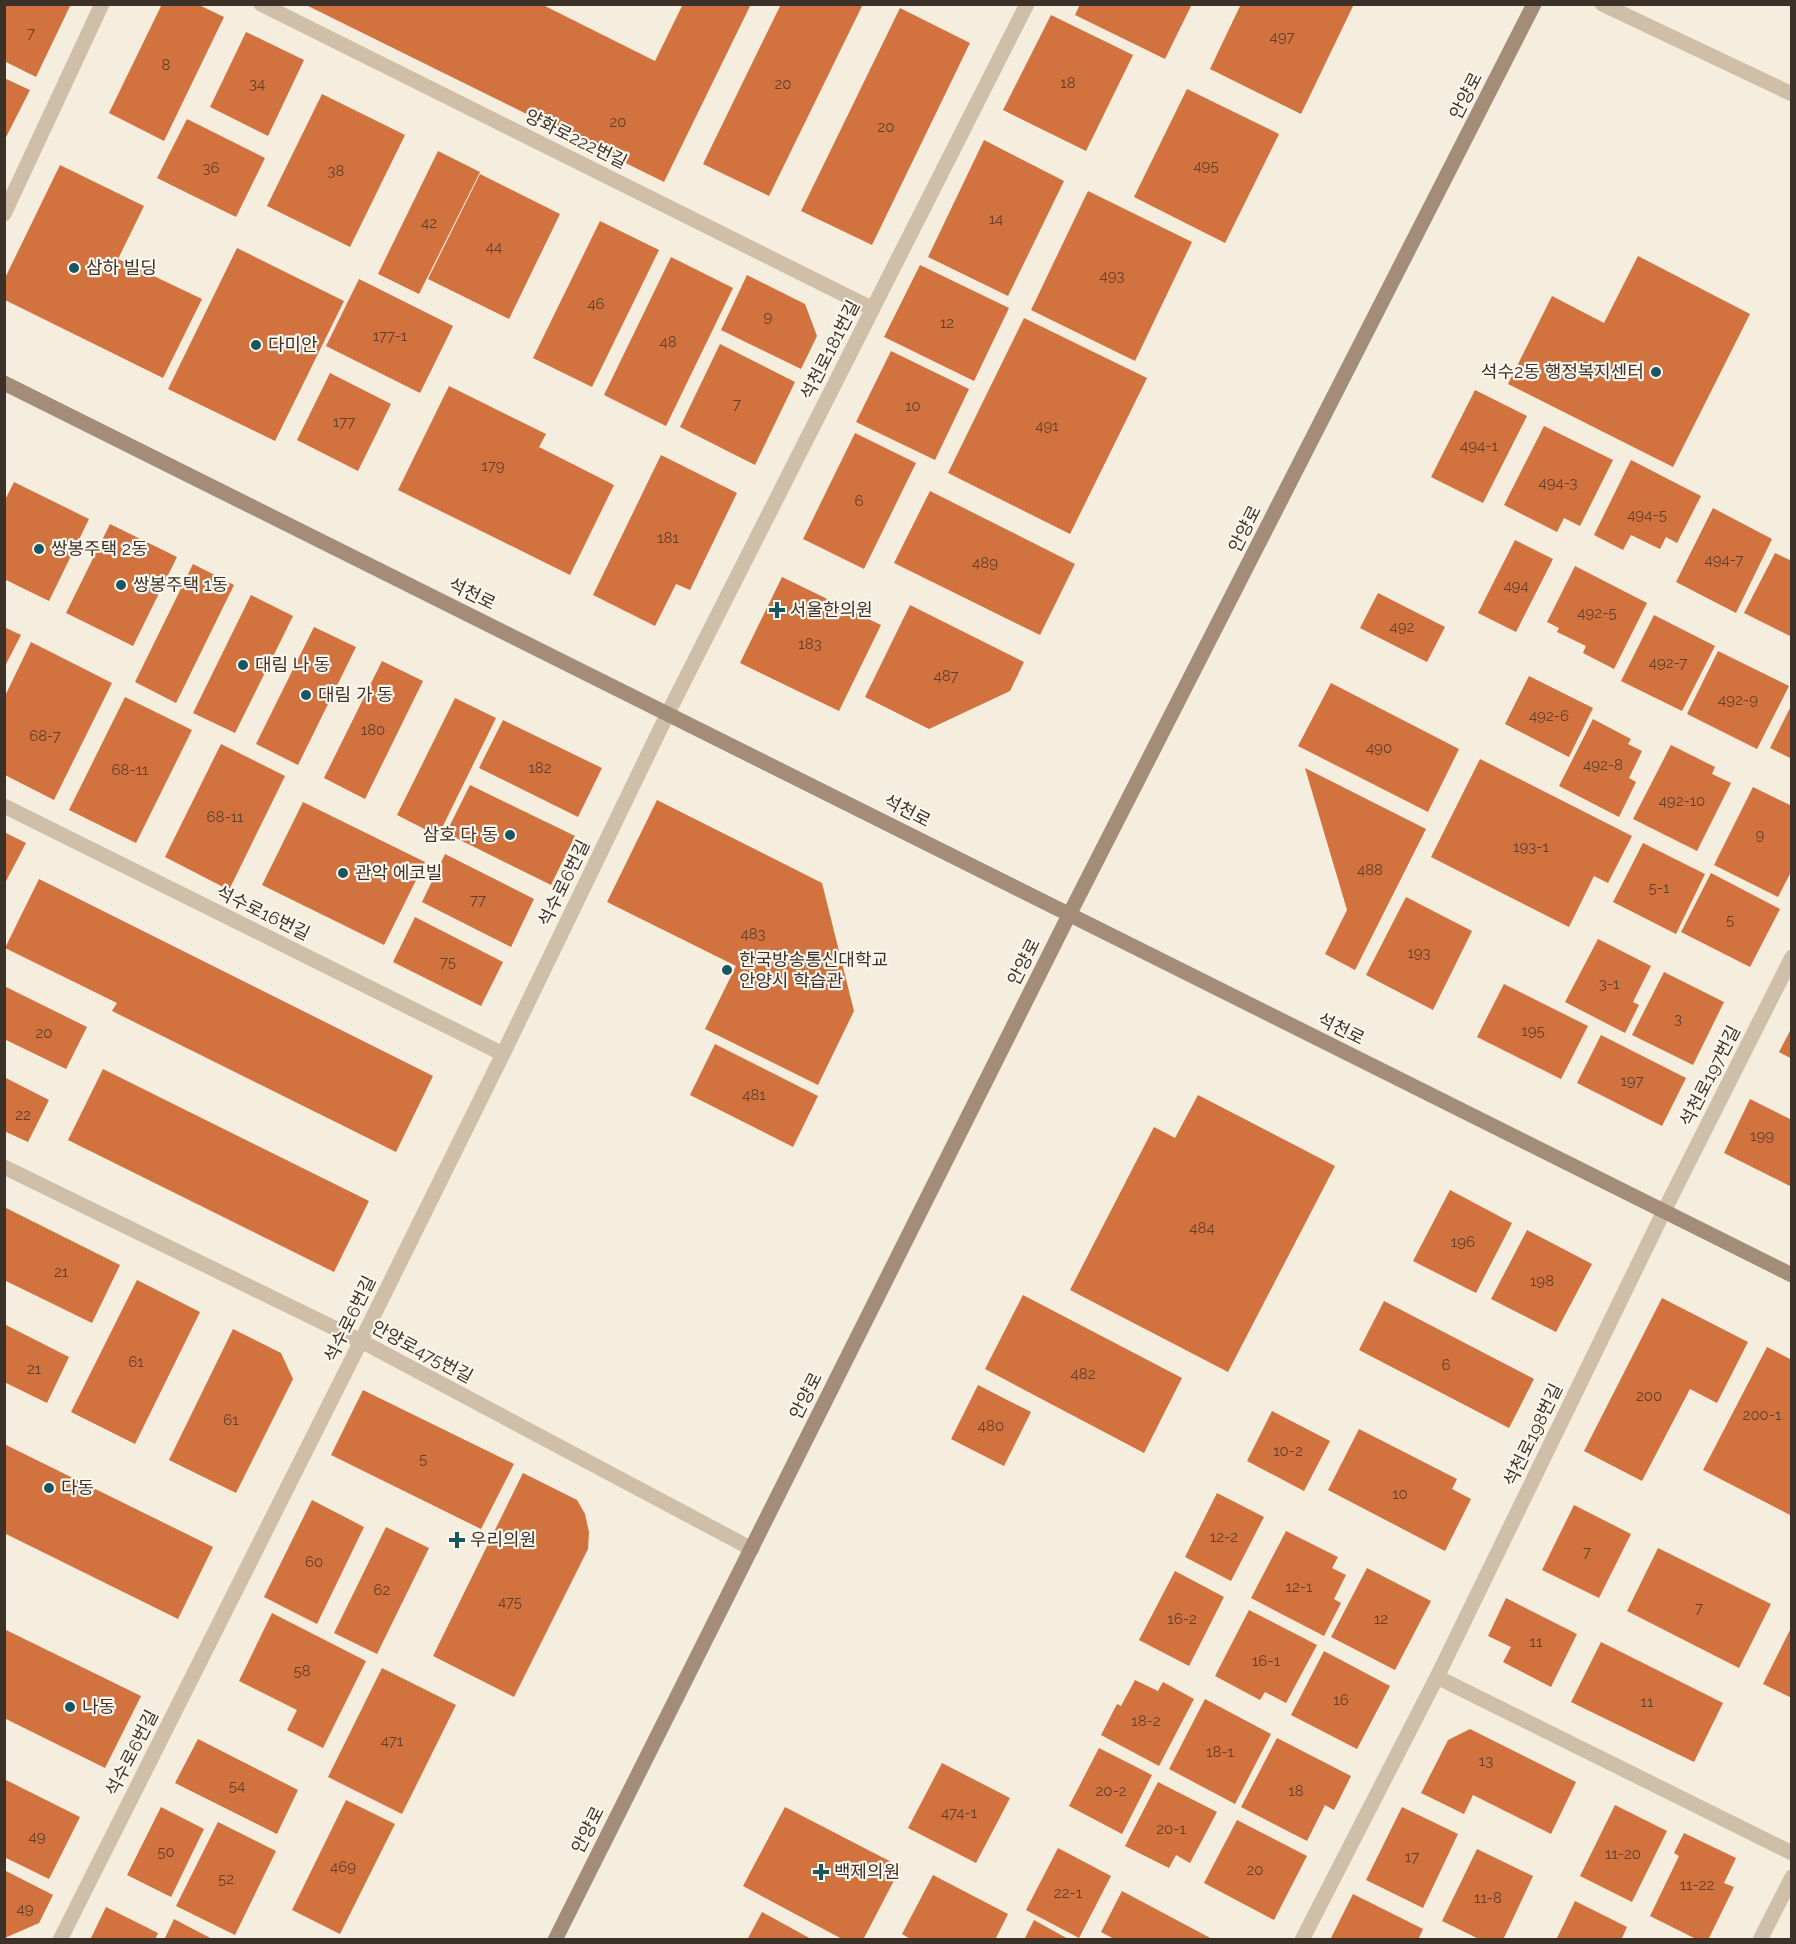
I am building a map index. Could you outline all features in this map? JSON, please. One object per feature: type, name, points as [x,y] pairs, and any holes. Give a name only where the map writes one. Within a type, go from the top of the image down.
[{"type":"street","points":[[4,214],[102,4]]},
{"type":"street","name":"양화로222번길","points":[[261,4],[873,309]]},
{"type":"street","name":"석천로181번길","points":[[668,713],[1027,4]]},
{"type":"street","name":"안양로","points":[[555,1940],[1069,915],[1534,4]]},
{"type":"street","points":[[1602,4],[1791,94]]},
{"type":"street","name":"석천로","points":[[4,383],[1791,1275]]},
{"type":"street","name":"석수로6번길","points":[[60,1940],[361,1341],[668,713]]},
{"type":"street","name":"석수로16번길","points":[[4,806],[503,1054]]},
{"type":"street","name":"석천로197번길","points":[[1664,1211],[1791,957]]},
{"type":"street","name":"안양로475번길","points":[[4,1167],[361,1341],[752,1549]]},
{"type":"street","name":"석천로198번길","points":[[1302,1940],[1437,1677],[1664,1211]]},
{"type":"street","points":[[1437,1677],[1791,1853]]},
{"type":"street","points":[[1760,1940],[1791,1877]]},
{"type":"building","points":[[4,4],[71,4],[36,77],[4,61]]},
{"type":"building","points":[[162,4],[197,4],[224,17],[164,141],[109,113]]},
{"type":"building","points":[[304,4],[541,4],[655,61],[683,4],[751,4],[664,182]]},
{"type":"building","points":[[781,4],[863,4],[769,196],[703,164]]},
{"type":"building","points":[[1080,4],[1192,4],[1165,59],[1075,15]]},
{"type":"building","points":[[1241,4],[1354,4],[1301,114],[1210,69]]},
{"type":"building","points":[[900,8],[970,43],[872,245],[801,211]]},
{"type":"building","points":[[1051,15],[1133,55],[1086,151],[1003,110]]},
{"type":"building","points":[[246,32],[304,60],[268,136],[210,107]]},
{"type":"building","points":[[4,78],[30,90],[4,141]]},
{"type":"building","points":[[1187,89],[1279,134],[1225,243],[1134,197]]},
{"type":"building","points":[[322,94],[405,135],[350,247],[267,206]]},
{"type":"building","points":[[187,119],[265,158],[236,217],[157,178]]},
{"type":"building","points":[[984,140],[1064,181],[1008,296],[928,257]]},
{"type":"building","points":[[438,151],[480,172],[419,294],[378,274]]},
{"type":"building","name":"삼하 빌딩","points":[[60,165],[144,206],[118,259],[202,299],[163,378],[5,300],[5,278]]},
{"type":"building","points":[[480,174],[560,214],[509,319],[428,279]]},
{"type":"building","points":[[1088,191],[1192,242],[1135,361],[1031,310]]},
{"type":"building","points":[[600,221],[659,250],[592,387],[533,358]]},
{"type":"building","name":"다미안","points":[[237,248],[344,301],[275,441],[168,389]]},
{"type":"building","points":[[1638,256],[1750,314],[1673,467],[1508,384],[1552,296],[1604,323]]},
{"type":"building","points":[[671,257],[733,288],[666,426],[604,395]]},
{"type":"building","points":[[920,265],[1009,308],[974,381],[884,337]]},
{"type":"building","points":[[747,275],[805,304],[817,336],[801,369],[721,330]]},
{"type":"building","points":[[359,279],[453,326],[420,393],[326,346]]},
{"type":"building","points":[[1024,318],[1147,378],[1070,534],[948,473]]},
{"type":"building","points":[[720,344],[795,382],[755,465],[680,427]]},
{"type":"building","points":[[891,351],[969,389],[935,460],[856,422]]},
{"type":"building","points":[[330,373],[391,404],[358,471],[297,440]]},
{"type":"building","points":[[449,386],[546,434],[539,447],[614,485],[570,575],[398,490]]},
{"type":"building","points":[[1475,390],[1527,416],[1483,503],[1431,477]]},
{"type":"building","points":[[1544,426],[1613,460],[1580,526],[1564,518],[1557,532],[1504,505]]},
{"type":"building","points":[[855,433],[916,463],[864,569],[803,539]]},
{"type":"building","points":[[661,455],[737,493],[690,590],[676,584],[655,626],[593,595]]},
{"type":"building","points":[[1631,460],[1701,496],[1677,543],[1666,537],[1660,549],[1631,535],[1623,550],[1594,535]]},
{"type":"building","name":"쌍봉주택 2동","points":[[14,482],[89,519],[49,601],[4,579],[4,502]]},
{"type":"building","points":[[930,491],[1075,564],[1040,635],[894,563]]},
{"type":"building","points":[[1713,508],[1772,539],[1736,613],[1676,582]]},
{"type":"building","name":"쌍봉주택 1동","points":[[110,524],[177,557],[133,646],[66,613]]},
{"type":"building","points":[[1515,540],[1553,559],[1516,632],[1478,613]]},
{"type":"building","points":[[1775,553],[1792,561],[1792,637],[1744,613]]},
{"type":"building","points":[[193,564],[234,585],[176,703],[135,682]]},
{"type":"building","points":[[1575,566],[1647,603],[1614,669],[1583,653],[1586,646],[1557,632],[1559,628],[1547,622]]},
{"type":"building","points":[[782,577],[881,625],[839,711],[740,663]]},
{"type":"building","points":[[1378,593],[1445,627],[1427,662],[1360,628]]},
{"type":"building","name":"대림 나 동","points":[[251,595],[293,616],[235,733],[193,713]]},
{"type":"building","points":[[910,605],[1024,662],[1010,691],[929,729],[865,697]]},
{"type":"building","points":[[1654,615],[1715,646],[1682,711],[1621,681]]},
{"type":"building","points":[[4,627],[21,635],[4,668]]},
{"type":"building","name":"대림 가 동","points":[[314,627],[356,647],[298,765],[256,744]]},
{"type":"building","points":[[31,642],[112,683],[54,800],[5,775],[5,696]]},
{"type":"building","points":[[1718,651],[1789,686],[1757,749],[1687,714]]},
{"type":"building","points":[[382,661],[423,681],[365,799],[324,778]]},
{"type":"building","points":[[1529,676],[1593,708],[1569,757],[1505,724]]},
{"type":"building","points":[[1331,683],[1459,749],[1428,812],[1298,746]]},
{"type":"building","points":[[125,697],[192,730],[136,843],[69,810]]},
{"type":"building","points":[[455,698],[496,718],[438,836],[397,815]]},
{"type":"building","points":[[1792,704],[1792,759],[1770,748]]},
{"type":"building","points":[[1593,719],[1631,739],[1628,744],[1642,751],[1629,778],[1636,782],[1619,817],[1559,786]]},
{"type":"building","points":[[503,720],[602,768],[578,817],[479,768]]},
{"type":"building","points":[[221,744],[285,776],[229,890],[165,857]]},
{"type":"building","points":[[1671,745],[1715,767],[1712,774],[1731,783],[1697,851],[1633,819]]},
{"type":"building","points":[[1480,759],[1632,836],[1608,883],[1594,876],[1569,927],[1431,857]]},
{"type":"building","points":[[1305,768],[1426,829],[1355,970],[1325,954],[1347,910]]},
{"type":"building","name":"삼호 다 동","points":[[470,785],[575,836],[551,885],[446,833]]},
{"type":"building","points":[[1753,787],[1792,806],[1792,870],[1778,897],[1714,865]]},
{"type":"building","name":"한국방송통신대학교 안양시 학습관","points":[[657,800],[822,883],[854,1011],[818,1085],[705,1029],[736,966],[607,902]]},
{"type":"building","name":"관악 에코빌","points":[[303,802],[425,862],[384,945],[262,885]]},
{"type":"building","points":[[4,832],[26,843],[4,885]]},
{"type":"building","points":[[1643,843],[1705,874],[1676,934],[1613,902]]},
{"type":"building","points":[[445,854],[534,899],[511,947],[422,902]]},
{"type":"building","points":[[1711,873],[1780,909],[1750,967],[1681,932]]},
{"type":"building","points":[[39,879],[433,1076],[396,1152],[112,1011],[117,1003],[5,948]]},
{"type":"building","points":[[1406,897],[1472,931],[1433,1010],[1366,975]]},
{"type":"building","points":[[415,917],[503,962],[481,1006],[393,962]]},
{"type":"building","points":[[1598,939],[1651,966],[1633,1002],[1639,1005],[1625,1033],[1565,1002]]},
{"type":"building","points":[[1664,972],[1724,1002],[1693,1065],[1632,1035]]},
{"type":"building","points":[[1504,984],[1588,1026],[1561,1079],[1477,1037]]},
{"type":"building","points":[[4,986],[87,1027],[66,1069],[4,1039]]},
{"type":"building","points":[[1792,1027],[1792,1059],[1779,1052]]},
{"type":"building","points":[[1601,1035],[1686,1078],[1662,1126],[1577,1083]]},
{"type":"building","points":[[715,1044],[818,1096],[793,1147],[690,1095]]},
{"type":"building","points":[[103,1069],[369,1201],[334,1272],[68,1140]]},
{"type":"building","points":[[4,1077],[49,1100],[28,1142],[4,1131]]},
{"type":"building","points":[[1198,1095],[1335,1166],[1228,1372],[1070,1290],[1154,1127],[1175,1138]]},
{"type":"building","points":[[1750,1099],[1792,1120],[1792,1187],[1724,1153]]},
{"type":"building","points":[[1450,1190],[1512,1223],[1476,1293],[1413,1261]]},
{"type":"building","points":[[4,1207],[120,1265],[92,1323],[4,1280]]},
{"type":"building","points":[[1527,1230],[1592,1264],[1556,1332],[1491,1299]]},
{"type":"building","points":[[137,1280],[200,1312],[135,1444],[71,1412]]},
{"type":"building","points":[[1023,1295],[1182,1378],[1144,1453],[985,1369]]},
{"type":"building","points":[[1662,1298],[1748,1342],[1717,1403],[1690,1389],[1642,1481],[1584,1451]]},
{"type":"building","points":[[1384,1301],[1534,1379],[1509,1428],[1359,1350]]},
{"type":"building","points":[[4,1324],[69,1357],[47,1403],[4,1382]]},
{"type":"building","points":[[233,1329],[281,1353],[293,1379],[236,1493],[169,1460]]},
{"type":"building","points":[[1767,1347],[1792,1360],[1792,1516],[1703,1470]]},
{"type":"building","points":[[978,1385],[1031,1412],[1004,1466],[951,1439]]},
{"type":"building","points":[[363,1390],[514,1464],[481,1529],[331,1455]]},
{"type":"building","points":[[1272,1411],[1330,1441],[1304,1491],[1247,1461]]},
{"type":"building","points":[[1359,1429],[1457,1479],[1452,1489],[1471,1499],[1445,1551],[1328,1490]]},
{"type":"building","name":"다동","points":[[4,1444],[213,1547],[178,1619],[4,1533]]},
{"type":"building","points":[[523,1473],[577,1500],[585,1514],[589,1532],[588,1549],[514,1697],[433,1656]]},
{"type":"building","points":[[1217,1493],[1264,1517],[1231,1581],[1185,1557]]},
{"type":"building","points":[[312,1500],[364,1527],[317,1624],[264,1597]]},
{"type":"building","points":[[1574,1505],[1631,1534],[1599,1598],[1542,1570]]},
{"type":"building","points":[[386,1527],[429,1548],[377,1654],[334,1633]]},
{"type":"building","points":[[1286,1531],[1338,1557],[1332,1568],[1346,1575],[1334,1599],[1341,1603],[1324,1636],[1251,1598]]},
{"type":"building","points":[[1658,1548],[1771,1604],[1739,1668],[1627,1611]]},
{"type":"building","points":[[1367,1568],[1431,1601],[1395,1670],[1331,1637]]},
{"type":"building","points":[[1175,1571],[1224,1597],[1189,1666],[1139,1640]]},
{"type":"building","points":[[1506,1598],[1577,1634],[1551,1687],[1503,1662],[1511,1647],[1488,1636]]},
{"type":"building","points":[[1249,1610],[1317,1645],[1286,1703],[1265,1692],[1260,1700],[1215,1676]]},
{"type":"building","points":[[272,1613],[366,1661],[323,1748],[287,1730],[297,1710],[239,1681]]},
{"type":"building","points":[[1792,1626],[1792,1698],[1763,1684]]},
{"type":"building","name":"나동","points":[[4,1629],[141,1696],[105,1768],[4,1718]]},
{"type":"building","points":[[1601,1642],[1723,1703],[1694,1762],[1571,1702]]},
{"type":"building","points":[[1324,1651],[1390,1686],[1357,1749],[1291,1715]]},
{"type":"building","points":[[382,1668],[456,1705],[402,1814],[328,1777]]},
{"type":"building","points":[[1135,1680],[1158,1691],[1163,1682],[1194,1699],[1159,1766],[1101,1735],[1117,1704],[1121,1706]]},
{"type":"building","points":[[1205,1699],[1271,1734],[1235,1804],[1169,1769]]},
{"type":"building","points":[[1470,1729],[1576,1782],[1551,1834],[1473,1795],[1464,1814],[1421,1793],[1448,1740]]},
{"type":"building","points":[[1277,1738],[1351,1776],[1334,1810],[1325,1805],[1307,1841],[1241,1807]]},
{"type":"building","points":[[198,1739],[298,1790],[277,1834],[175,1783]]},
{"type":"building","points":[[1099,1748],[1152,1775],[1122,1834],[1069,1806]]},
{"type":"building","points":[[942,1763],[1010,1798],[976,1863],[908,1828]]},
{"type":"building","points":[[4,1779],[80,1817],[49,1879],[4,1857]]},
{"type":"building","points":[[1158,1782],[1217,1812],[1190,1863],[1176,1855],[1169,1868],[1125,1846]]},
{"type":"building","points":[[346,1800],[395,1824],[340,1934],[292,1910]]},
{"type":"building","points":[[1615,1805],[1667,1831],[1632,1902],[1580,1876]]},
{"type":"building","points":[[161,1807],[204,1829],[171,1897],[127,1875]]},
{"type":"building","points":[[785,1807],[901,1867],[863,1940],[844,1940],[743,1886]]},
{"type":"building","points":[[1402,1807],[1458,1834],[1423,1908],[1366,1880]]},
{"type":"building","points":[[1237,1820],[1307,1856],[1274,1920],[1204,1883]]},
{"type":"building","points":[[218,1822],[276,1851],[235,1935],[176,1906]]},
{"type":"building","points":[[1684,1833],[1736,1858],[1724,1883],[1734,1887],[1708,1940],[1698,1940],[1650,1916],[1679,1856],[1674,1853]]},
{"type":"building","points":[[1058,1848],[1111,1876],[1079,1938],[1026,1910]]},
{"type":"building","points":[[1477,1849],[1533,1876],[1503,1940],[1481,1940],[1442,1921]]},
{"type":"building","points":[[4,1870],[53,1895],[39,1923],[7,1937],[4,1936]]},
{"type":"building","points":[[933,1875],[1008,1914],[995,1940],[912,1940],[902,1934]]},
{"type":"building","points":[[1122,1891],[1214,1940],[1116,1940],[1101,1932]]},
{"type":"building","points":[[1353,1894],[1423,1929],[1418,1940],[1330,1940]]},
{"type":"building","points":[[1575,1901],[1627,1927],[1621,1940],[1556,1940]]},
{"type":"building","points":[[106,1907],[158,1933],[155,1940],[90,1940]]},
{"type":"building","points":[[762,1912],[813,1940],[747,1940]]},
{"type":"building","points":[[174,1919],[214,1940],[164,1940]]},
{"type":"building","points":[[1034,1920],[1070,1940],[1024,1940]]},
{"type":"place","name":"삼하 빌딩","points":[[74,268]]},
{"type":"place","name":"다미안","points":[[256,345]]},
{"type":"place","name":"석수2동 행정복지센터","points":[[1656,372]]},
{"type":"place","name":"쌍봉주택 2동","points":[[39,549]]},
{"type":"place","name":"쌍봉주택 1동","points":[[121,585]]},
{"type":"place","name":"서울한의원","points":[[777,610]]},
{"type":"place","name":"대림 나 동","points":[[243,665]]},
{"type":"place","name":"대림 가 동","points":[[306,695]]},
{"type":"place","name":"삼호 다 동","points":[[510,835]]},
{"type":"place","name":"관악 에코빌","points":[[343,873]]},
{"type":"place","name":"한국방송통신대학교 안양시 학습관","points":[[727,970]]},
{"type":"place","name":"다동","points":[[49,1488]]},
{"type":"place","name":"우리의원","points":[[457,1540]]},
{"type":"place","name":"나동","points":[[70,1707]]},
{"type":"place","name":"백제의원","points":[[821,1872]]}]
